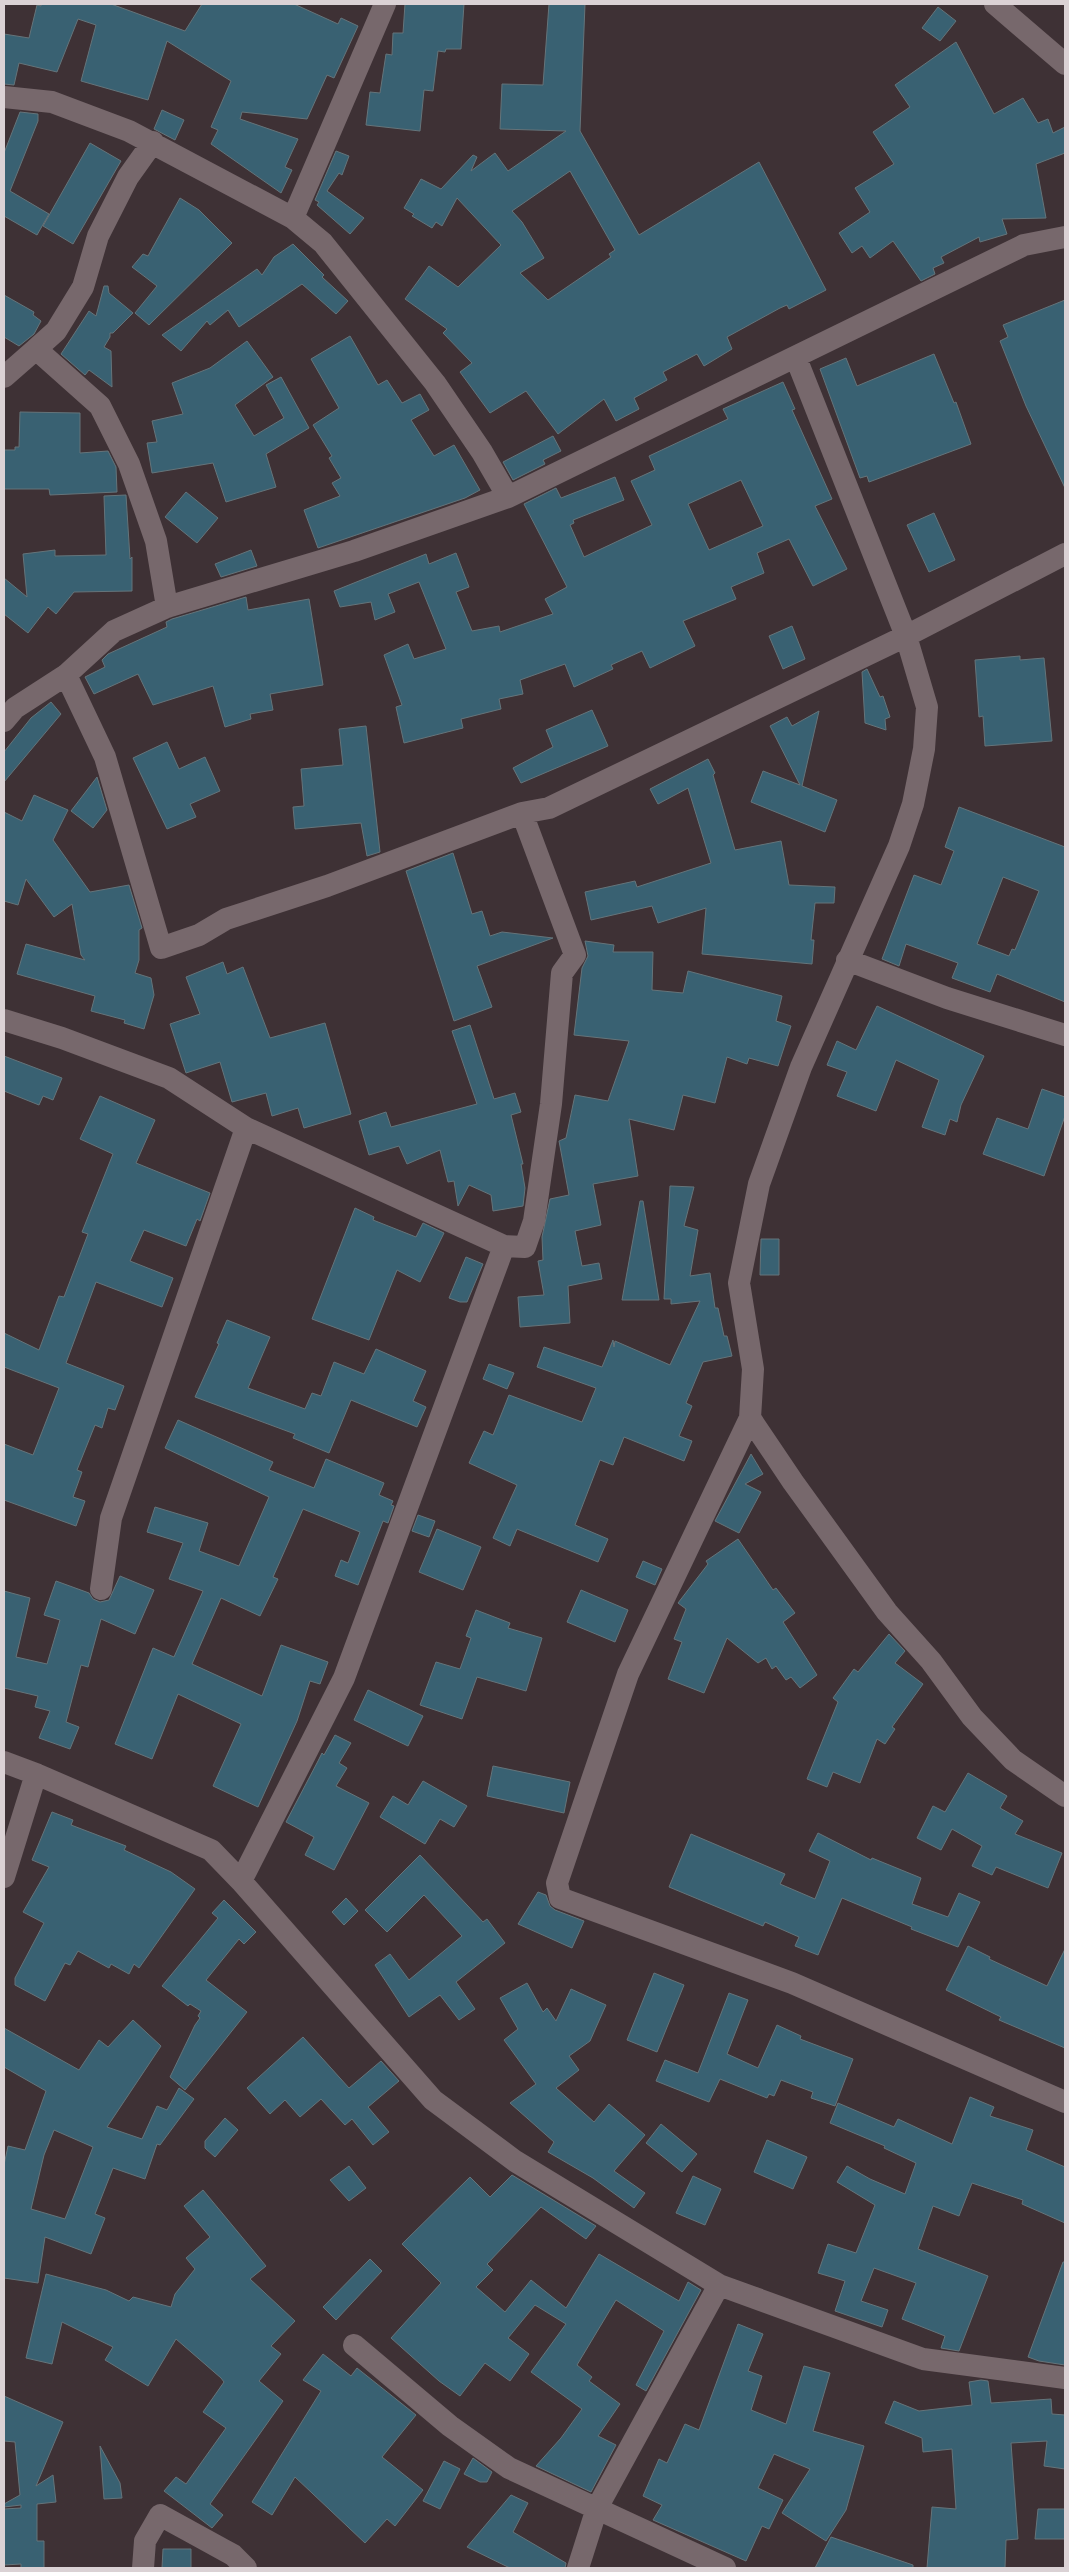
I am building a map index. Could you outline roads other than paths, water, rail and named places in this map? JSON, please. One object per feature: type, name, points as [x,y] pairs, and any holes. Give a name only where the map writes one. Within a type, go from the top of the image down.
[{"type":"street","points":[[293,218],[385,4]]},
{"type":"street","points":[[995,4],[1065,64]]},
{"type":"street","points":[[4,97],[52,102],[153,142],[293,218],[323,243],[435,383],[482,452],[508,497]]},
{"type":"street","points":[[4,377],[56,331],[83,287],[98,236],[128,176],[153,142]]},
{"type":"street","points":[[4,721],[15,708],[66,675],[114,631],[167,607],[354,551],[508,497],[1024,245],[1065,237]]},
{"type":"street","points":[[36,349],[100,406],[129,464],[156,541],[167,607]]},
{"type":"street","points":[[796,358],[906,636],[927,707],[924,749],[913,804],[899,846],[801,1067],[758,1184],[739,1283],[753,1369],[750,1418],[628,1674],[557,1883],[560,1898],[574,1905],[792,1982],[1065,2102]]},
{"type":"street","points":[[66,675],[105,757],[161,948],[199,935],[226,919],[326,886],[522,813],[549,808],[906,636],[1065,554]]},
{"type":"street","points":[[4,1020],[62,1038],[169,1078],[246,1128],[504,1246],[525,1247],[534,1221],[551,1104],[562,973],[575,955],[522,813]]},
{"type":"street","points":[[847,960],[947,998],[1065,1034]]},
{"type":"street","points":[[101,1589],[111,1518],[246,1128]]},
{"type":"street","points":[[242,1881],[344,1678],[504,1246]]},
{"type":"street","points":[[750,1418],[793,1482],[887,1612],[931,1661],[972,1717],[1013,1760],[1065,1796]]},
{"type":"street","points":[[4,1762],[211,1850],[242,1881],[433,2100],[515,2161],[719,2285],[923,2359],[1065,2378]]},
{"type":"street","points":[[4,1877],[36,1774]]},
{"type":"street","points":[[578,2568],[597,2508],[719,2285]]},
{"type":"street","points":[[354,2345],[450,2426],[509,2468],[726,2568]]},
{"type":"street","points":[[143,2568],[145,2541],[160,2515],[233,2555],[246,2568]]}]
